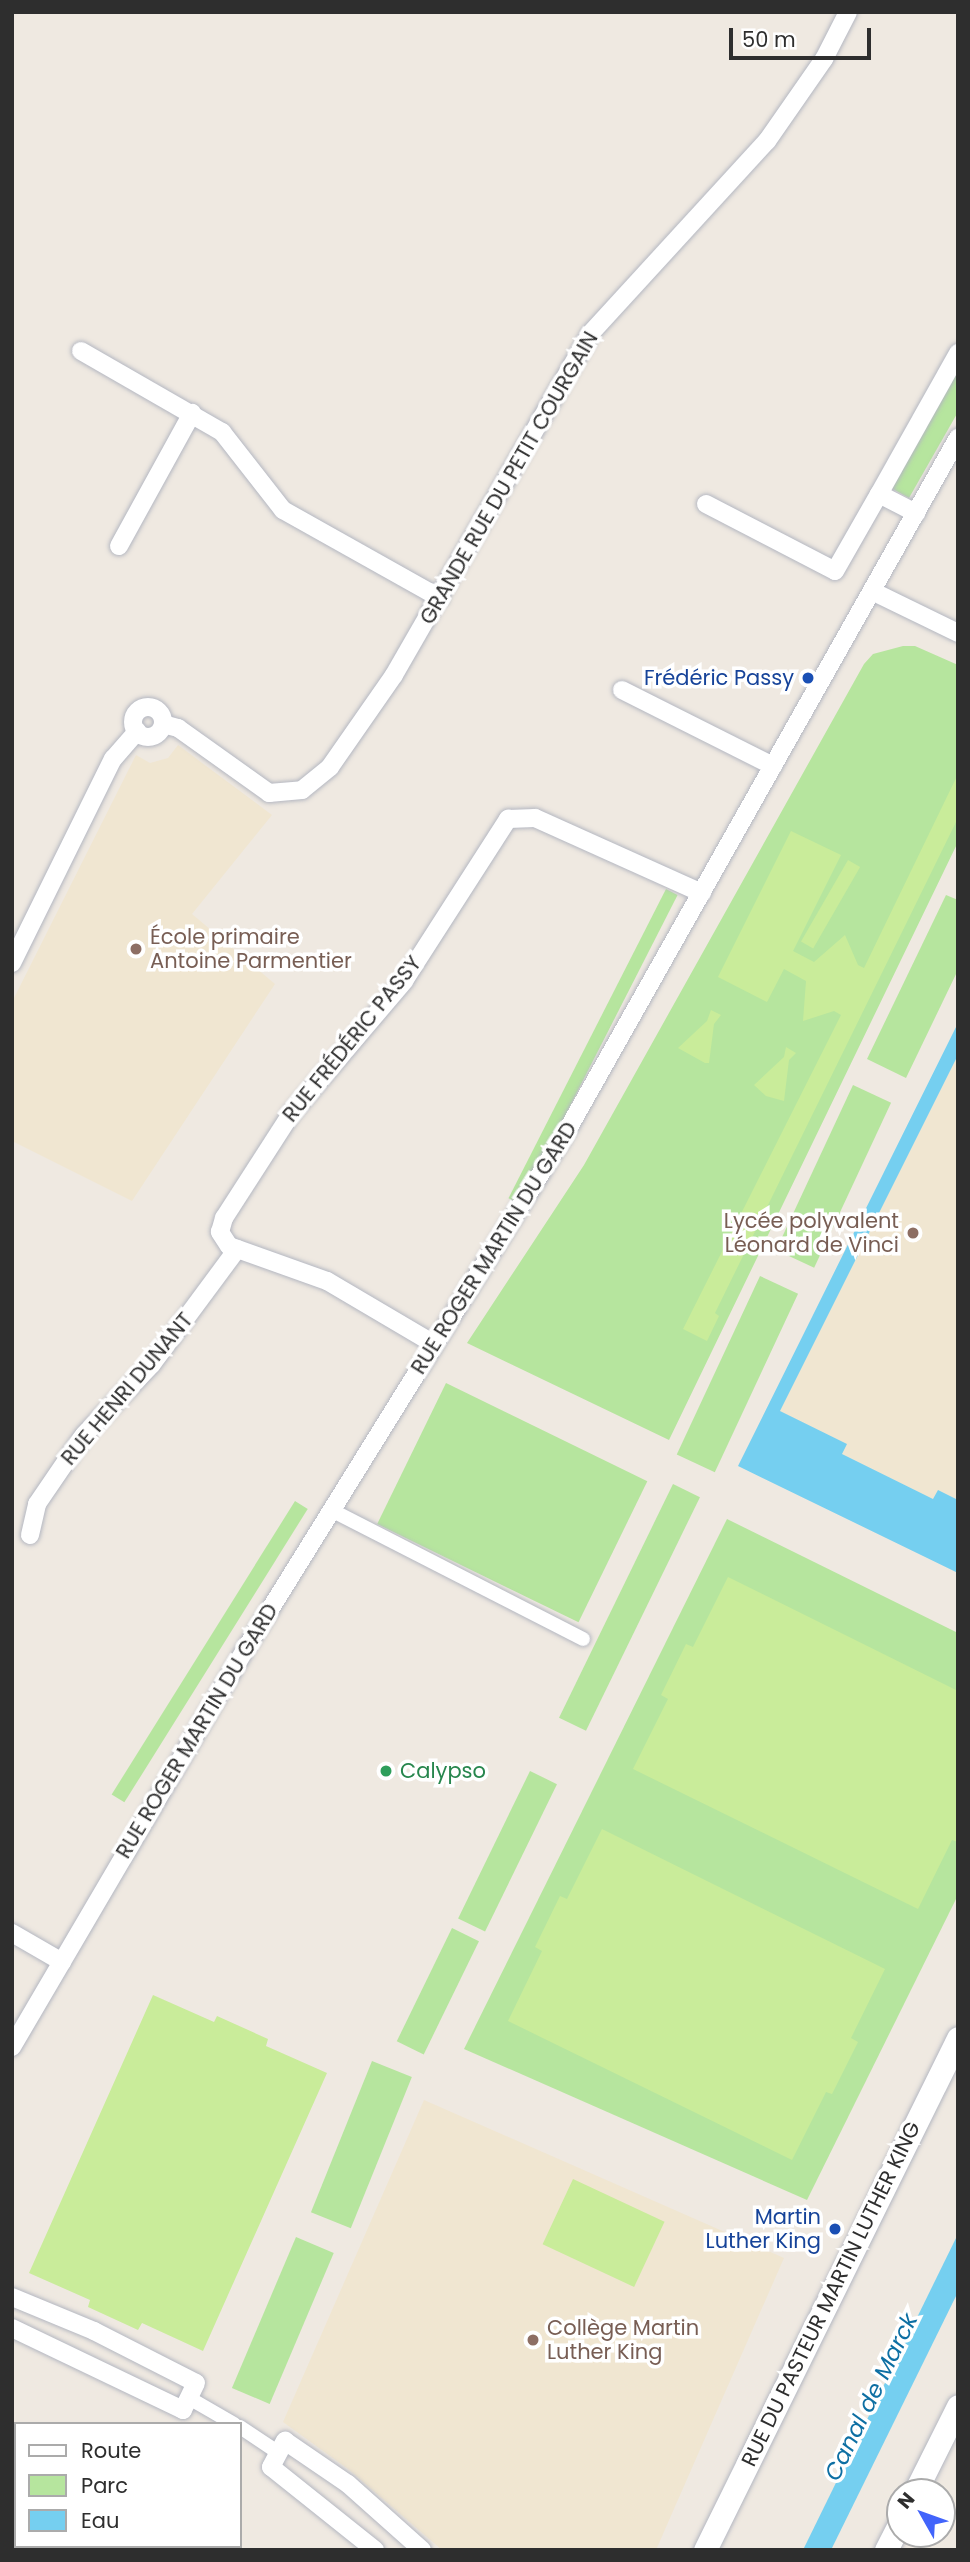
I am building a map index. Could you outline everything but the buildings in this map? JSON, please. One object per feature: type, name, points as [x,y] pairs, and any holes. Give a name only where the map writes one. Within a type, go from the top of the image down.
[{"type":"street","name":"GRANDE RUE DU PETIT COURGAIN","points":[[12,963],[113,759],[137,731],[150,737],[163,724],[196,740],[264,790],[278,794],[302,790],[343,751],[440,598],[590,334],[767,141],[824,59],[848,12]]},
{"type":"street","points":[[81,351],[192,413],[230,439],[283,510],[440,598]]},
{"type":"street","points":[[706,504],[835,571],[958,353]]},
{"type":"street","points":[[119,546],[192,413]]},
{"type":"street","name":"RUE ROGER MARTIN DU GARD","points":[[12,2047],[331,1510],[560,1143],[958,438]]},
{"type":"street","points":[[878,495],[916,513]]},
{"type":"street","points":[[872,591],[958,633]]},
{"type":"street","points":[[622,690],[773,766]]},
{"type":"street","name":"RUE FRÉDÉRIC PASSY","points":[[237,1250],[224,1242],[220,1232],[231,1207],[291,1114],[404,981],[509,819],[535,818],[702,893]]},
{"type":"street","points":[[237,1250],[327,1281],[434,1344]]},
{"type":"street","name":"RUE HENRI DUNANT","points":[[30,1535],[37,1504],[78,1443],[152,1364],[237,1250]]},
{"type":"street","points":[[331,1510],[583,1639]]},
{"type":"street","points":[[12,1933],[62,1962]]},
{"type":"street","name":"RUE DU PASTEUR MARTIN LUTHER KING","points":[[705,2550],[958,2038]]},
{"type":"street","points":[[12,2297],[94,2331],[196,2383],[183,2410],[12,2328]]},
{"type":"street","points":[[189,2398],[231,2422]]},
{"type":"street","points":[[922,2478],[958,2406]]},
{"type":"street","points":[[936,2449],[958,2425]]},
{"type":"street","points":[[242,2428],[279,2453]]},
{"type":"street","points":[[375,2550],[271,2467],[285,2441],[318,2463],[422,2550]]},
{"type":"shaded area","name":"École primaire Antoine Parmentier","points":[[178,745],[272,815],[192,914],[275,984],[132,1201],[12,1141],[12,1002],[136,755],[150,763],[168,758]]},
{"type":"shaded area","name":"Lycée polyvalent Léonard de Vinci","points":[[958,1055],[958,1500],[938,1491],[934,1500],[842,1454],[846,1444],[779,1411]]},
{"type":"shaded area","name":"Collège Martin Luther King","points":[[424,2100],[784,2258],[656,2550],[442,2550],[348,2469],[283,2422]]},
{"type":"green space","points":[[958,371],[958,412],[909,498],[891,488]]},
{"type":"green space","points":[[903,646],[915,646],[958,665],[958,842],[669,1440],[467,1343],[584,1165],[864,664],[873,654]]},
{"type":"green space","points":[[958,774],[958,818],[715,1313],[719,1316],[707,1341],[683,1329],[841,1015],[834,1011],[803,1021],[806,981],[784,969],[767,1002],[718,977],[791,831],[841,855],[793,951],[814,962],[845,935],[858,965],[864,968]]},
{"type":"green space","points":[[848,860],[860,867],[813,948],[801,941]]},
{"type":"green space","points":[[666,889],[678,895],[520,1204],[508,1198]]},
{"type":"green space","points":[[946,895],[958,900],[958,970],[906,1078],[867,1059]]},
{"type":"green space","points":[[711,1010],[721,1015],[714,1024],[709,1063],[705,1063],[678,1048],[707,1021]]},
{"type":"green space","points":[[786,1047],[796,1053],[789,1060],[784,1101],[766,1096],[754,1085],[784,1057]]},
{"type":"green space","points":[[853,1085],[891,1103],[814,1268],[776,1250]]},
{"type":"green space","points":[[760,1276],[798,1294],[715,1472],[677,1455]]},
{"type":"green space","points":[[446,1383],[647,1481],[579,1622],[377,1524]]},
{"type":"green space","points":[[673,1484],[700,1497],[586,1731],[559,1718]]},
{"type":"green space","points":[[295,1501],[308,1509],[124,1802],[112,1794]]},
{"type":"green space","points":[[727,1519],[958,1633],[958,1895],[807,2200],[464,2049]]},
{"type":"green space","points":[[728,1577],[958,1691],[958,1842],[952,1840],[918,1909],[633,1769],[668,1699],[661,1695],[686,1644],[693,1647]]},
{"type":"green space","points":[[530,1771],[557,1784],[485,1932],[458,1918]]},
{"type":"green space","points":[[602,1829],[885,1969],[851,2038],[858,2042],[832,2094],[826,2092],[792,2160],[508,2021],[542,1951],[535,1947],[560,1896],[567,1899]]},
{"type":"green space","points":[[452,1928],[479,1941],[424,2054],[397,2041]]},
{"type":"green space","points":[[153,1995],[214,2022],[217,2016],[268,2039],[266,2046],[327,2073],[203,2351],[142,2323],[138,2330],[88,2307],[90,2300],[29,2273]]},
{"type":"green space","points":[[372,2061],[412,2077],[351,2228],[311,2212]]},
{"type":"green space","points":[[573,2179],[665,2222],[634,2287],[543,2244]]},
{"type":"green space","points":[[296,2237],[334,2253],[270,2404],[232,2388]]},
{"type":"water","points":[[958,1023],[958,1055],[780,1411],[847,1444],[842,1454],[933,1499],[938,1490],[958,1500],[958,1573],[738,1466]]},
{"type":"water","points":[[958,2234],[958,2292],[831,2550],[803,2550]]},
{"type":"place","name":"Frédéric Passy","points":[[808,678]]},
{"type":"place","name":"École primaire Antoine Parmentier","points":[[136,949]]},
{"type":"place","name":"Lycée polyvalent Léonard de Vinci","points":[[913,1233]]},
{"type":"place","name":"Calypso","points":[[386,1771]]},
{"type":"place","name":"Martin Luther King","points":[[835,2229]]},
{"type":"place","name":"Collège Martin Luther King","points":[[533,2340]]},
{"type":"water label","name":"Canal de Marck","points":[[871,2397]]}]
